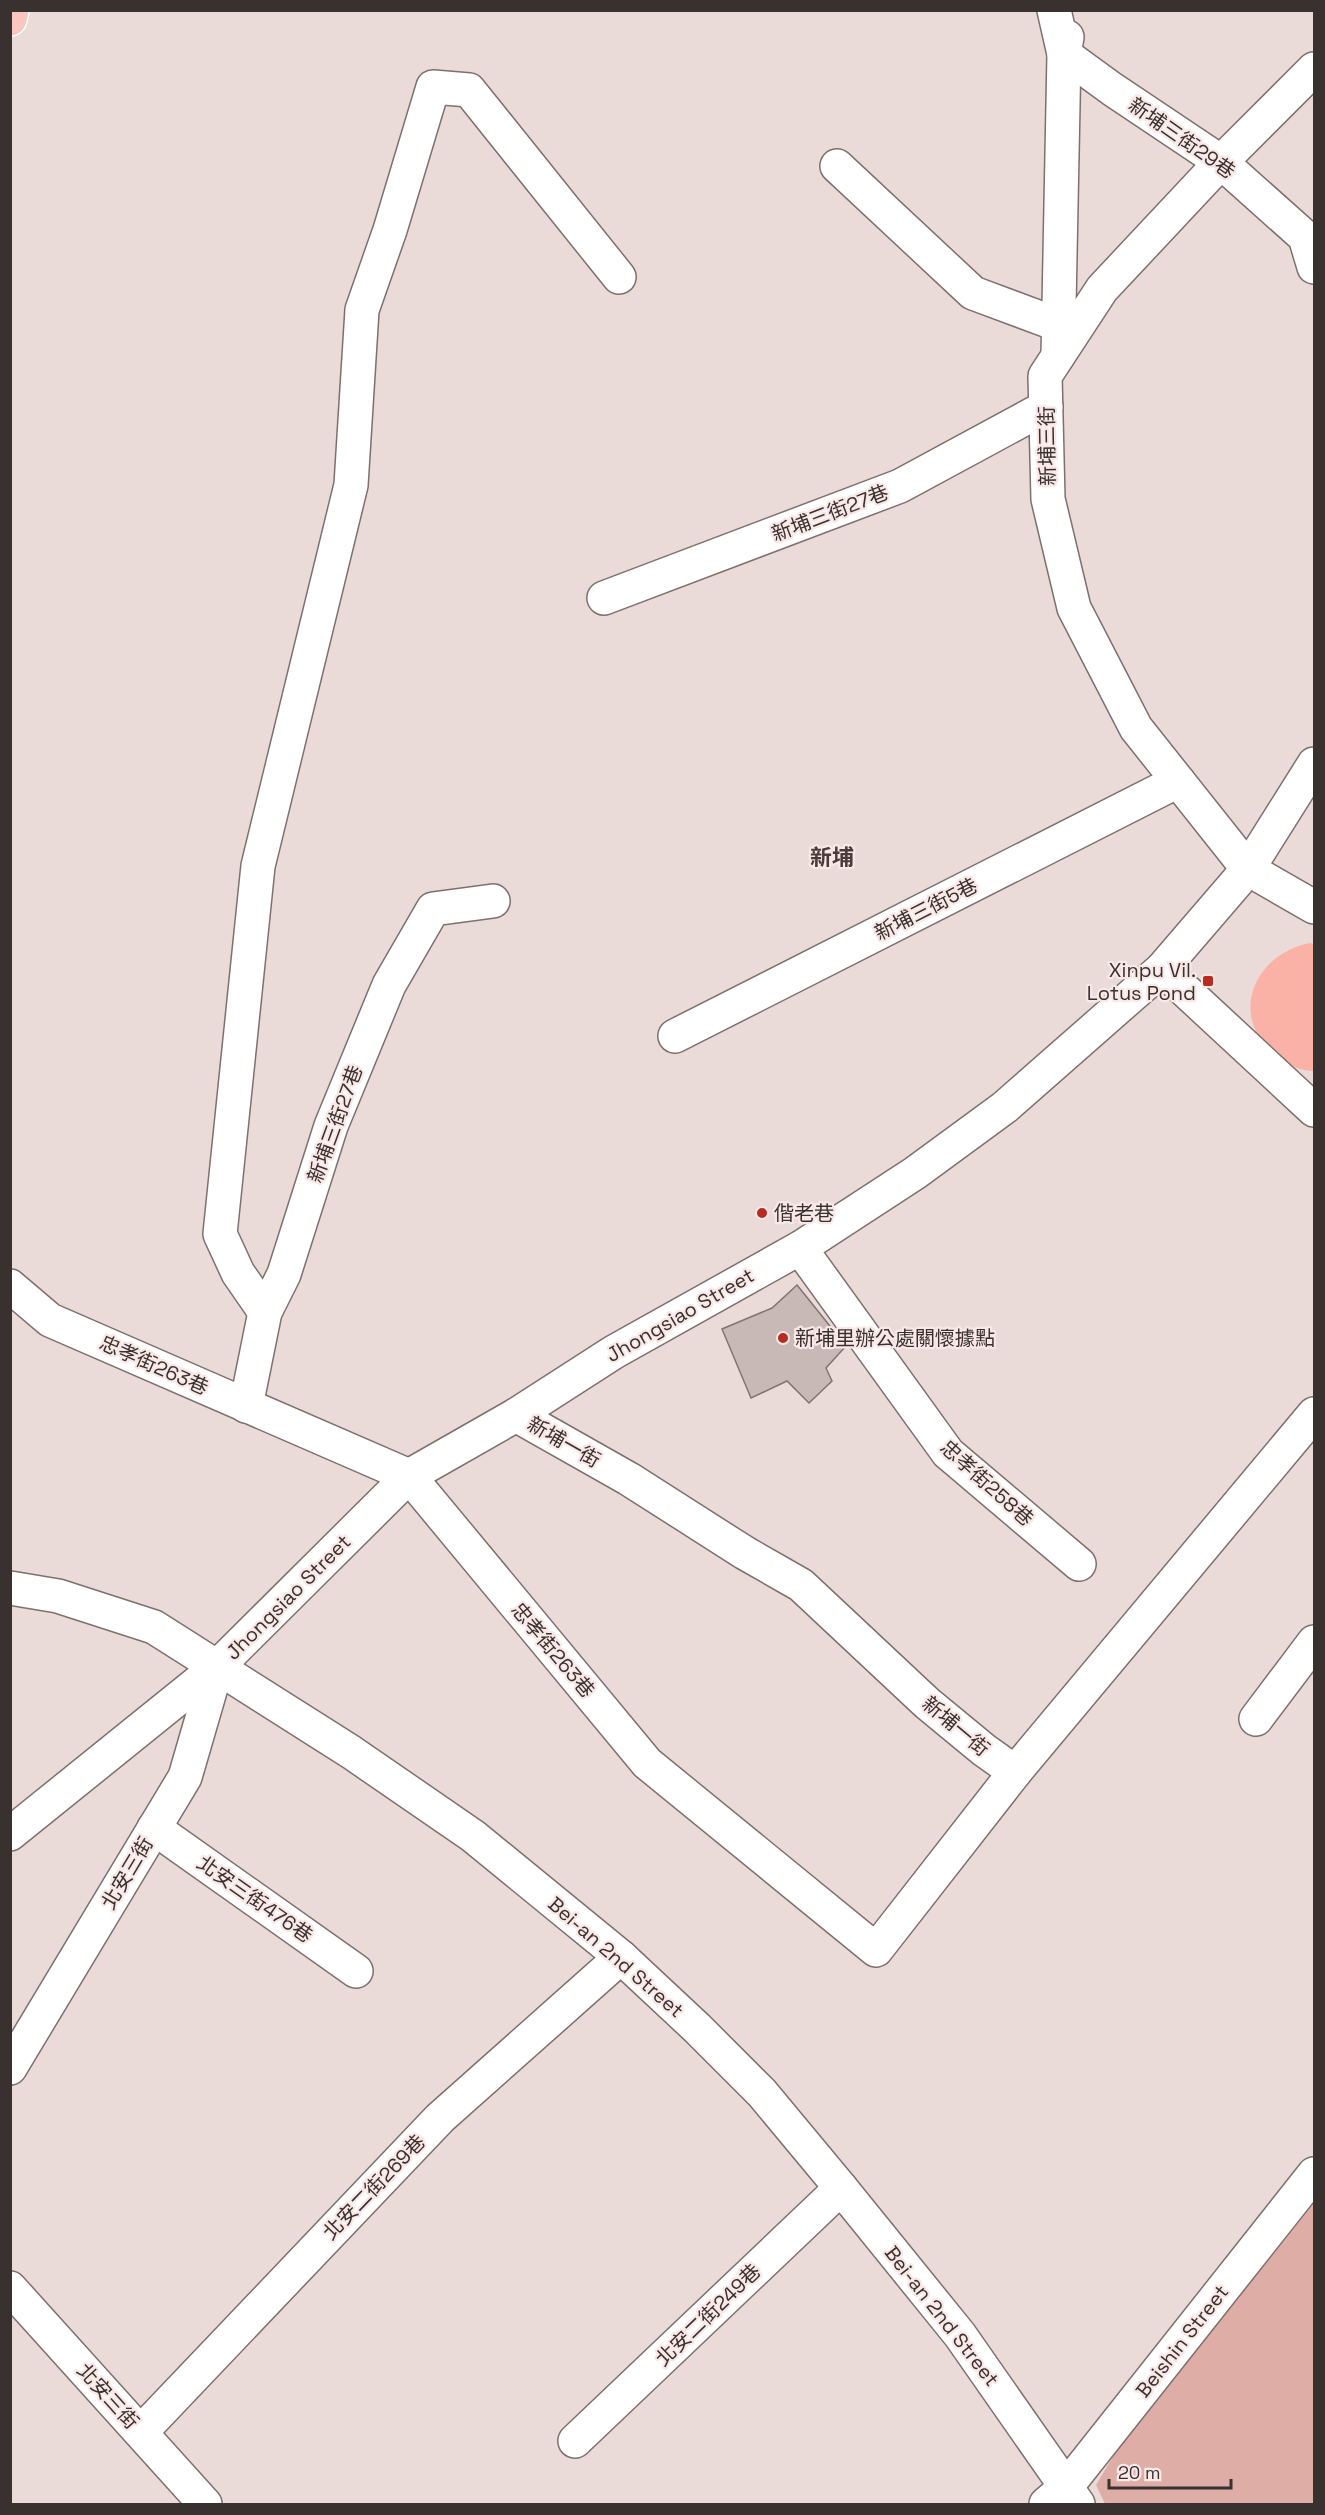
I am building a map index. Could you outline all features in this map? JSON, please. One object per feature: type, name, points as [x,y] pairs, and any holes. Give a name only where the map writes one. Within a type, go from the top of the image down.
[{"type":"main road","points":[[10,19],[12,10]]},
{"type":"street","points":[[1054,10],[1064,54]]},
{"type":"street","points":[[837,166],[973,293],[1058,340],[1064,54],[1072,10]]},
{"type":"street","name":"新埔三街29巷","points":[[1064,54],[1221,162],[1305,237],[1314,267]]},
{"type":"street","name":"新埔三街","points":[[1248,869],[1136,728],[1074,608],[1048,499],[1045,376],[1058,340],[1102,289],[1221,162],[1314,69]]},
{"type":"street","points":[[265,1312],[238,1272],[220,1234],[258,866],[351,485],[362,310],[390,230],[433,87],[469,90],[620,277]]},
{"type":"street","name":"新埔三街27巷","points":[[603,598],[900,486],[1046,407]]},
{"type":"street","name":"Jhongsiao Street","points":[[10,1834],[217,1667],[409,1476],[516,1414],[614,1352],[800,1248],[915,1173],[1005,1107],[1162,969],[1248,869],[1314,764]]},
{"type":"street","name":"新埔三街5巷","points":[[675,1036],[1178,781]]},
{"type":"street","points":[[1248,869],[1314,907]]},
{"type":"street","name":"新埔三街27巷","points":[[246,1406],[265,1312],[284,1274],[331,1126],[389,985],[433,909],[493,901]]},
{"type":"street","points":[[1162,969],[1314,1110]]},
{"type":"street","name":"忠孝街258巷","points":[[800,1248],[948,1453],[1079,1564]]},
{"type":"street","name":"忠孝街263巷","points":[[10,1286],[50,1320],[409,1476],[646,1763],[876,1950],[1015,1772]]},
{"type":"street","name":"新埔一街","points":[[516,1414],[629,1479],[745,1553],[801,1585],[927,1703],[984,1750],[1015,1772]]},
{"type":"street","points":[[1015,1772],[1314,1414]]},
{"type":"street","name":"Bei-an 2nd Street","points":[[10,1588],[58,1596],[154,1627],[351,1752],[473,1836],[621,1958],[697,2028],[762,2093],[841,2188],[960,2335],[1064,2498]]},
{"type":"street","points":[[1256,1719],[1314,1642]]},
{"type":"street","name":"北安三街","points":[[10,2068],[185,1777],[217,1667]]},
{"type":"street","name":"北安三街476巷","points":[[154,1828],[356,1971]]},
{"type":"street","name":"北安二街269巷","points":[[141,2432],[440,2118],[621,1958]]},
{"type":"street","name":"Beishin Street","points":[[1064,2498],[1314,2174]]},
{"type":"street","name":"北安二街249巷","points":[[575,2441],[841,2188]]},
{"type":"street","name":"北安三街","points":[[10,2288],[205,2505]]},
{"type":"shaded area","points":[[1314,944],[1314,1071],[1290,1065],[1262,1041],[1253,1024],[1250,1006],[1253,989],[1261,974],[1274,960],[1290,949]]},
{"type":"shaded area","points":[[1314,2194],[1314,2504],[1105,2504],[1096,2485],[1176,2351]]},
{"type":"building","name":"新埔里辦公處關懷據點","points":[[797,1285],[846,1346],[826,1368],[832,1381],[809,1403],[787,1381],[751,1398],[722,1329],[772,1308]]},
{"type":"place","name":"Xinpu Vil. Lotus Pond","points":[[1208,981]]},
{"type":"place","name":"偕老巷","points":[[762,1213]]},
{"type":"place","name":"新埔里辦公處關懷據點","points":[[783,1338]]},
{"type":"district","name":"新埔","points":[[832,857]]}]
